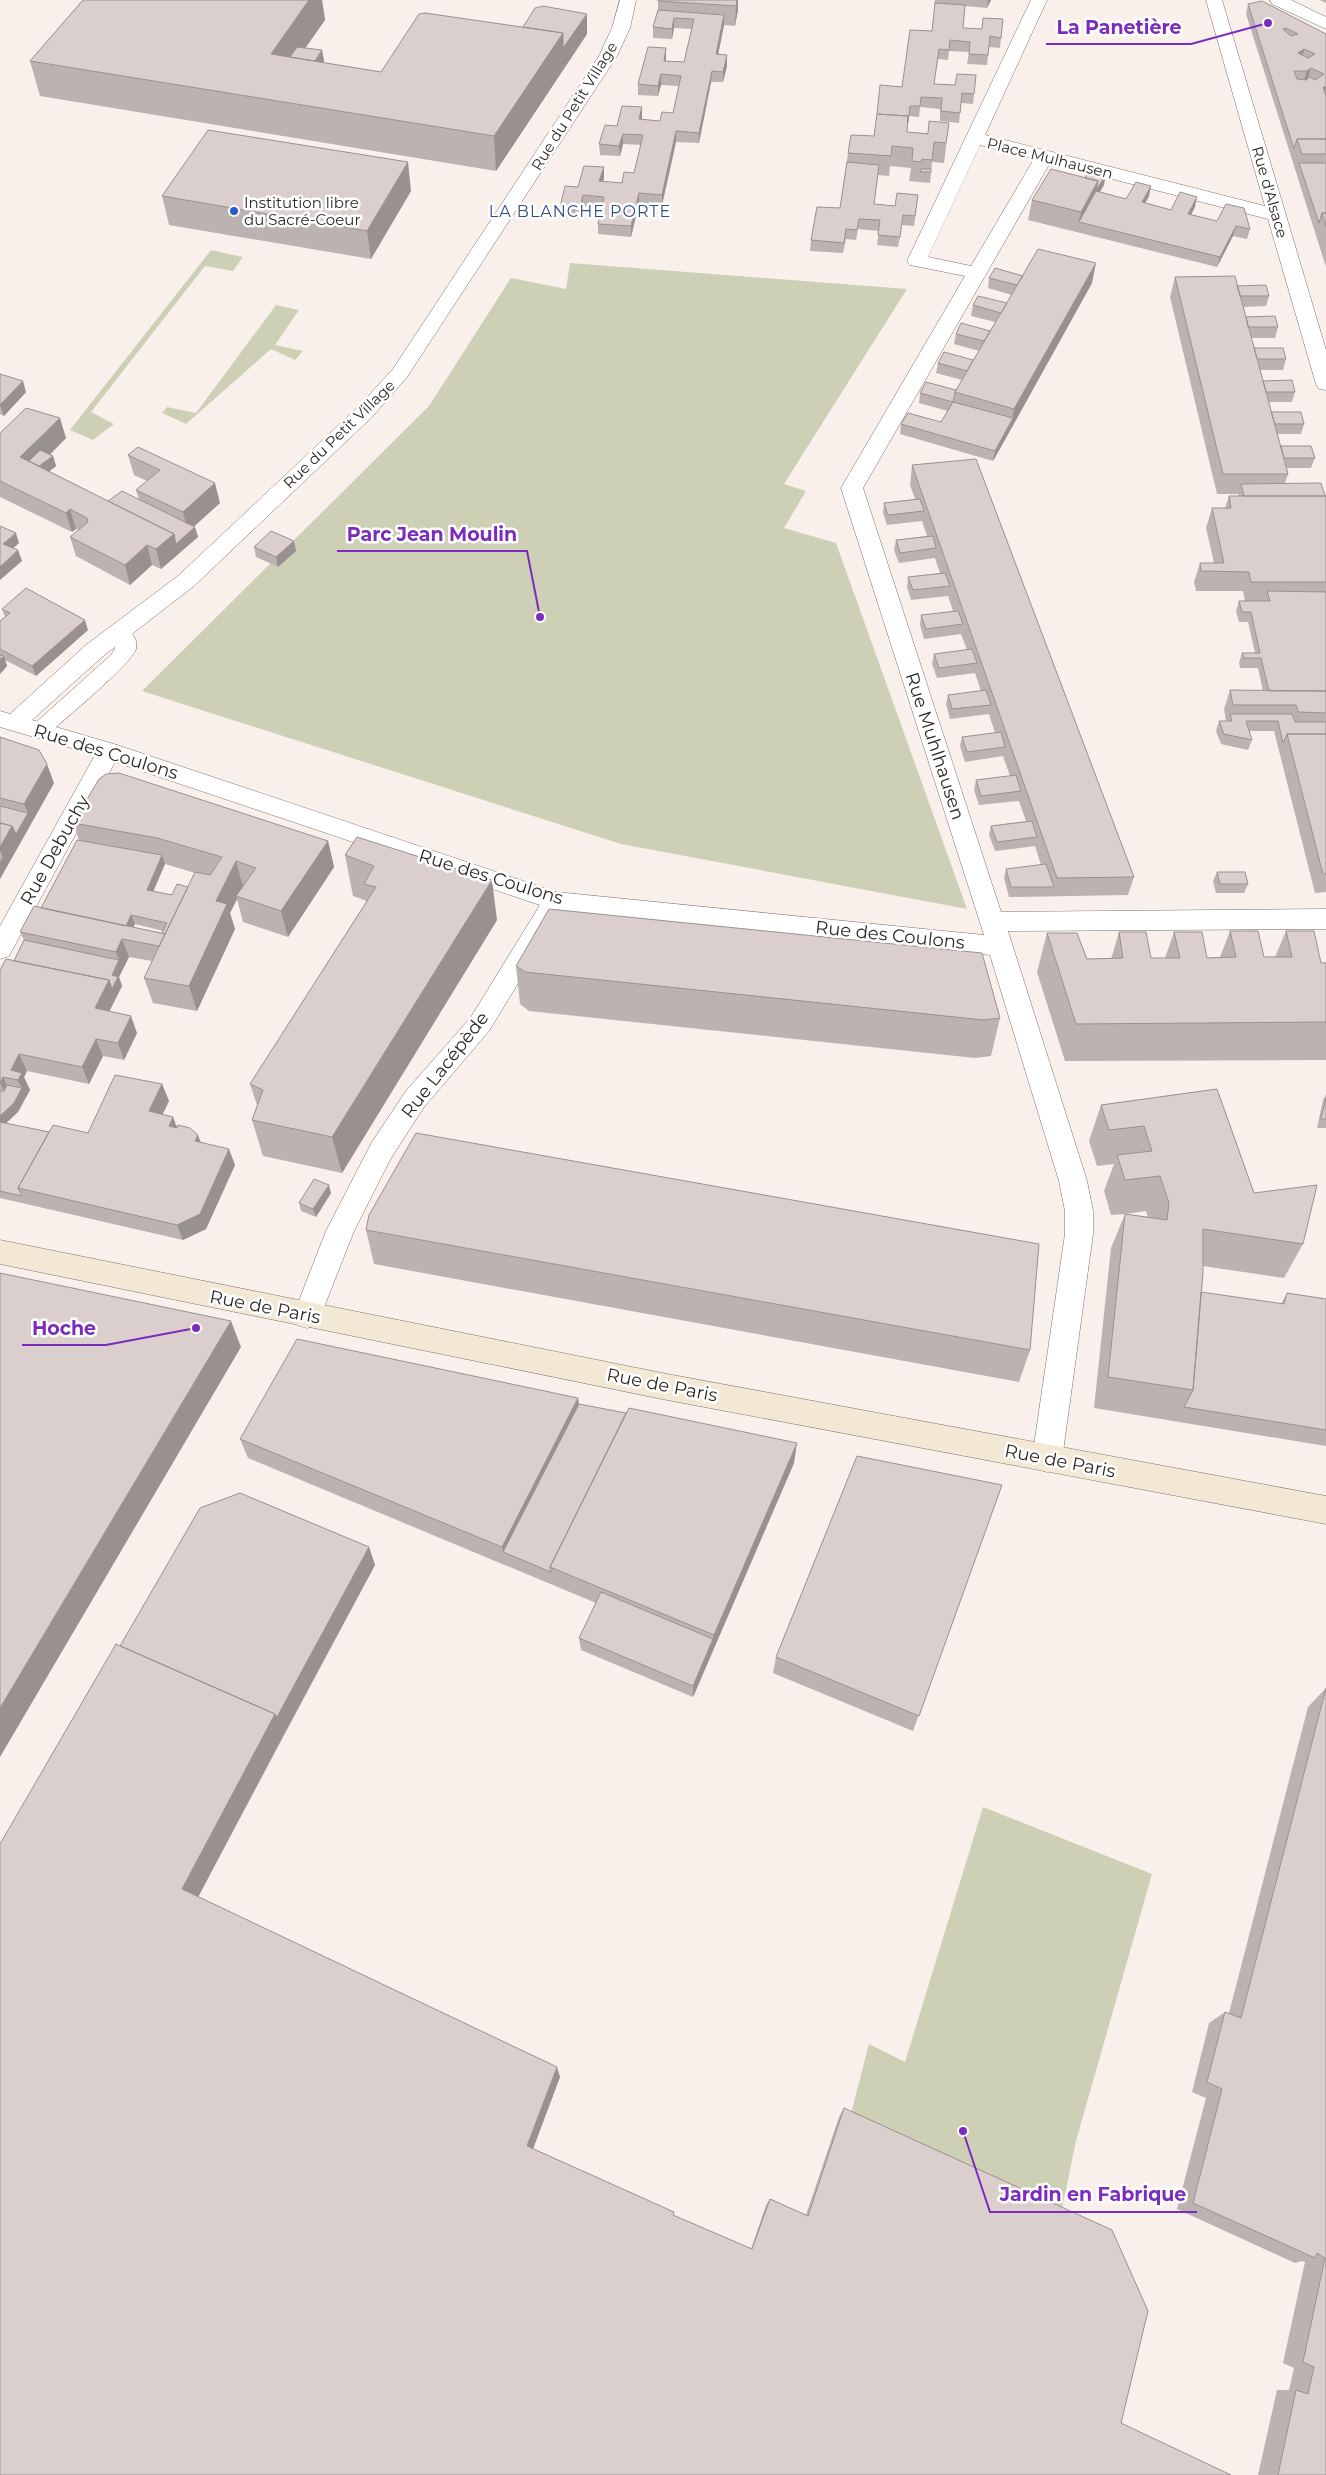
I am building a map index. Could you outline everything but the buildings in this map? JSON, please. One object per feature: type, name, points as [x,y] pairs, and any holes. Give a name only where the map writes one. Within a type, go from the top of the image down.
[{"type":"main road","name":"Rue de Paris","points":[[0,1252],[307,1316],[1047,1459],[1326,1510]]},
{"type":"street","name":"Rue du Petit Village","points":[[7,721],[94,651],[186,581],[366,411],[400,374],[608,56],[621,28],[628,0]]},
{"type":"street","name":"Place Mulhausen","points":[[1039,0],[973,138],[1276,215]]},
{"type":"street","name":"Rue d'Alsace","points":[[1214,0],[1326,384]]},
{"type":"street","points":[[1278,0],[1326,24]]},
{"type":"street","points":[[973,138],[918,262],[975,272]]},
{"type":"street","name":"Rue Muhlhausen","points":[[1044,156],[975,272],[852,488],[996,934],[1073,1182],[1079,1211],[1079,1234],[1047,1459]]},
{"type":"street","name":"Rue des Coulons","points":[[7,721],[109,751],[555,901],[996,934]]},
{"type":"street","name":"Rue Debuchy","points":[[0,948],[109,751]]},
{"type":"street","name":"Rue Lacépède","points":[[307,1316],[323,1268],[361,1186],[414,1100],[431,1078],[465,1044],[481,1023],[555,901]]},
{"type":"street","points":[[996,934],[1326,919]]},
{"type":"lane","points":[[39,730],[118,660],[126,649],[126,640],[120,633]]},
{"type":"green space","points":[[211,250],[243,257],[233,271],[205,266],[91,412],[114,424],[93,440],[70,430]]},
{"type":"green space","points":[[570,263],[907,289],[784,484],[806,491],[784,528],[836,543],[967,909],[621,844],[142,691],[429,406],[511,278],[566,289]]},
{"type":"green space","points":[[276,305],[299,310],[275,345],[303,351],[295,360],[271,349],[186,424],[162,413],[167,407],[196,413]]},
{"type":"green space","points":[[983,1807],[1152,1874],[1076,2141],[1060,2218],[849,2121],[869,2044],[905,2062]]},
{"type":"place","name":"La Panetière","points":[[1268,23]]},
{"type":"place","name":"Institution libre du Sacré-Coeur","points":[[234,211]]},
{"type":"place","name":"Parc Jean Moulin","points":[[540,617]]},
{"type":"place","name":"Hoche","points":[[196,1328]]},
{"type":"place","name":"Jardin en Fabrique","points":[[963,2131]]},
{"type":"district","name":"LA BLANCHE PORTE","points":[[580,211]]}]
